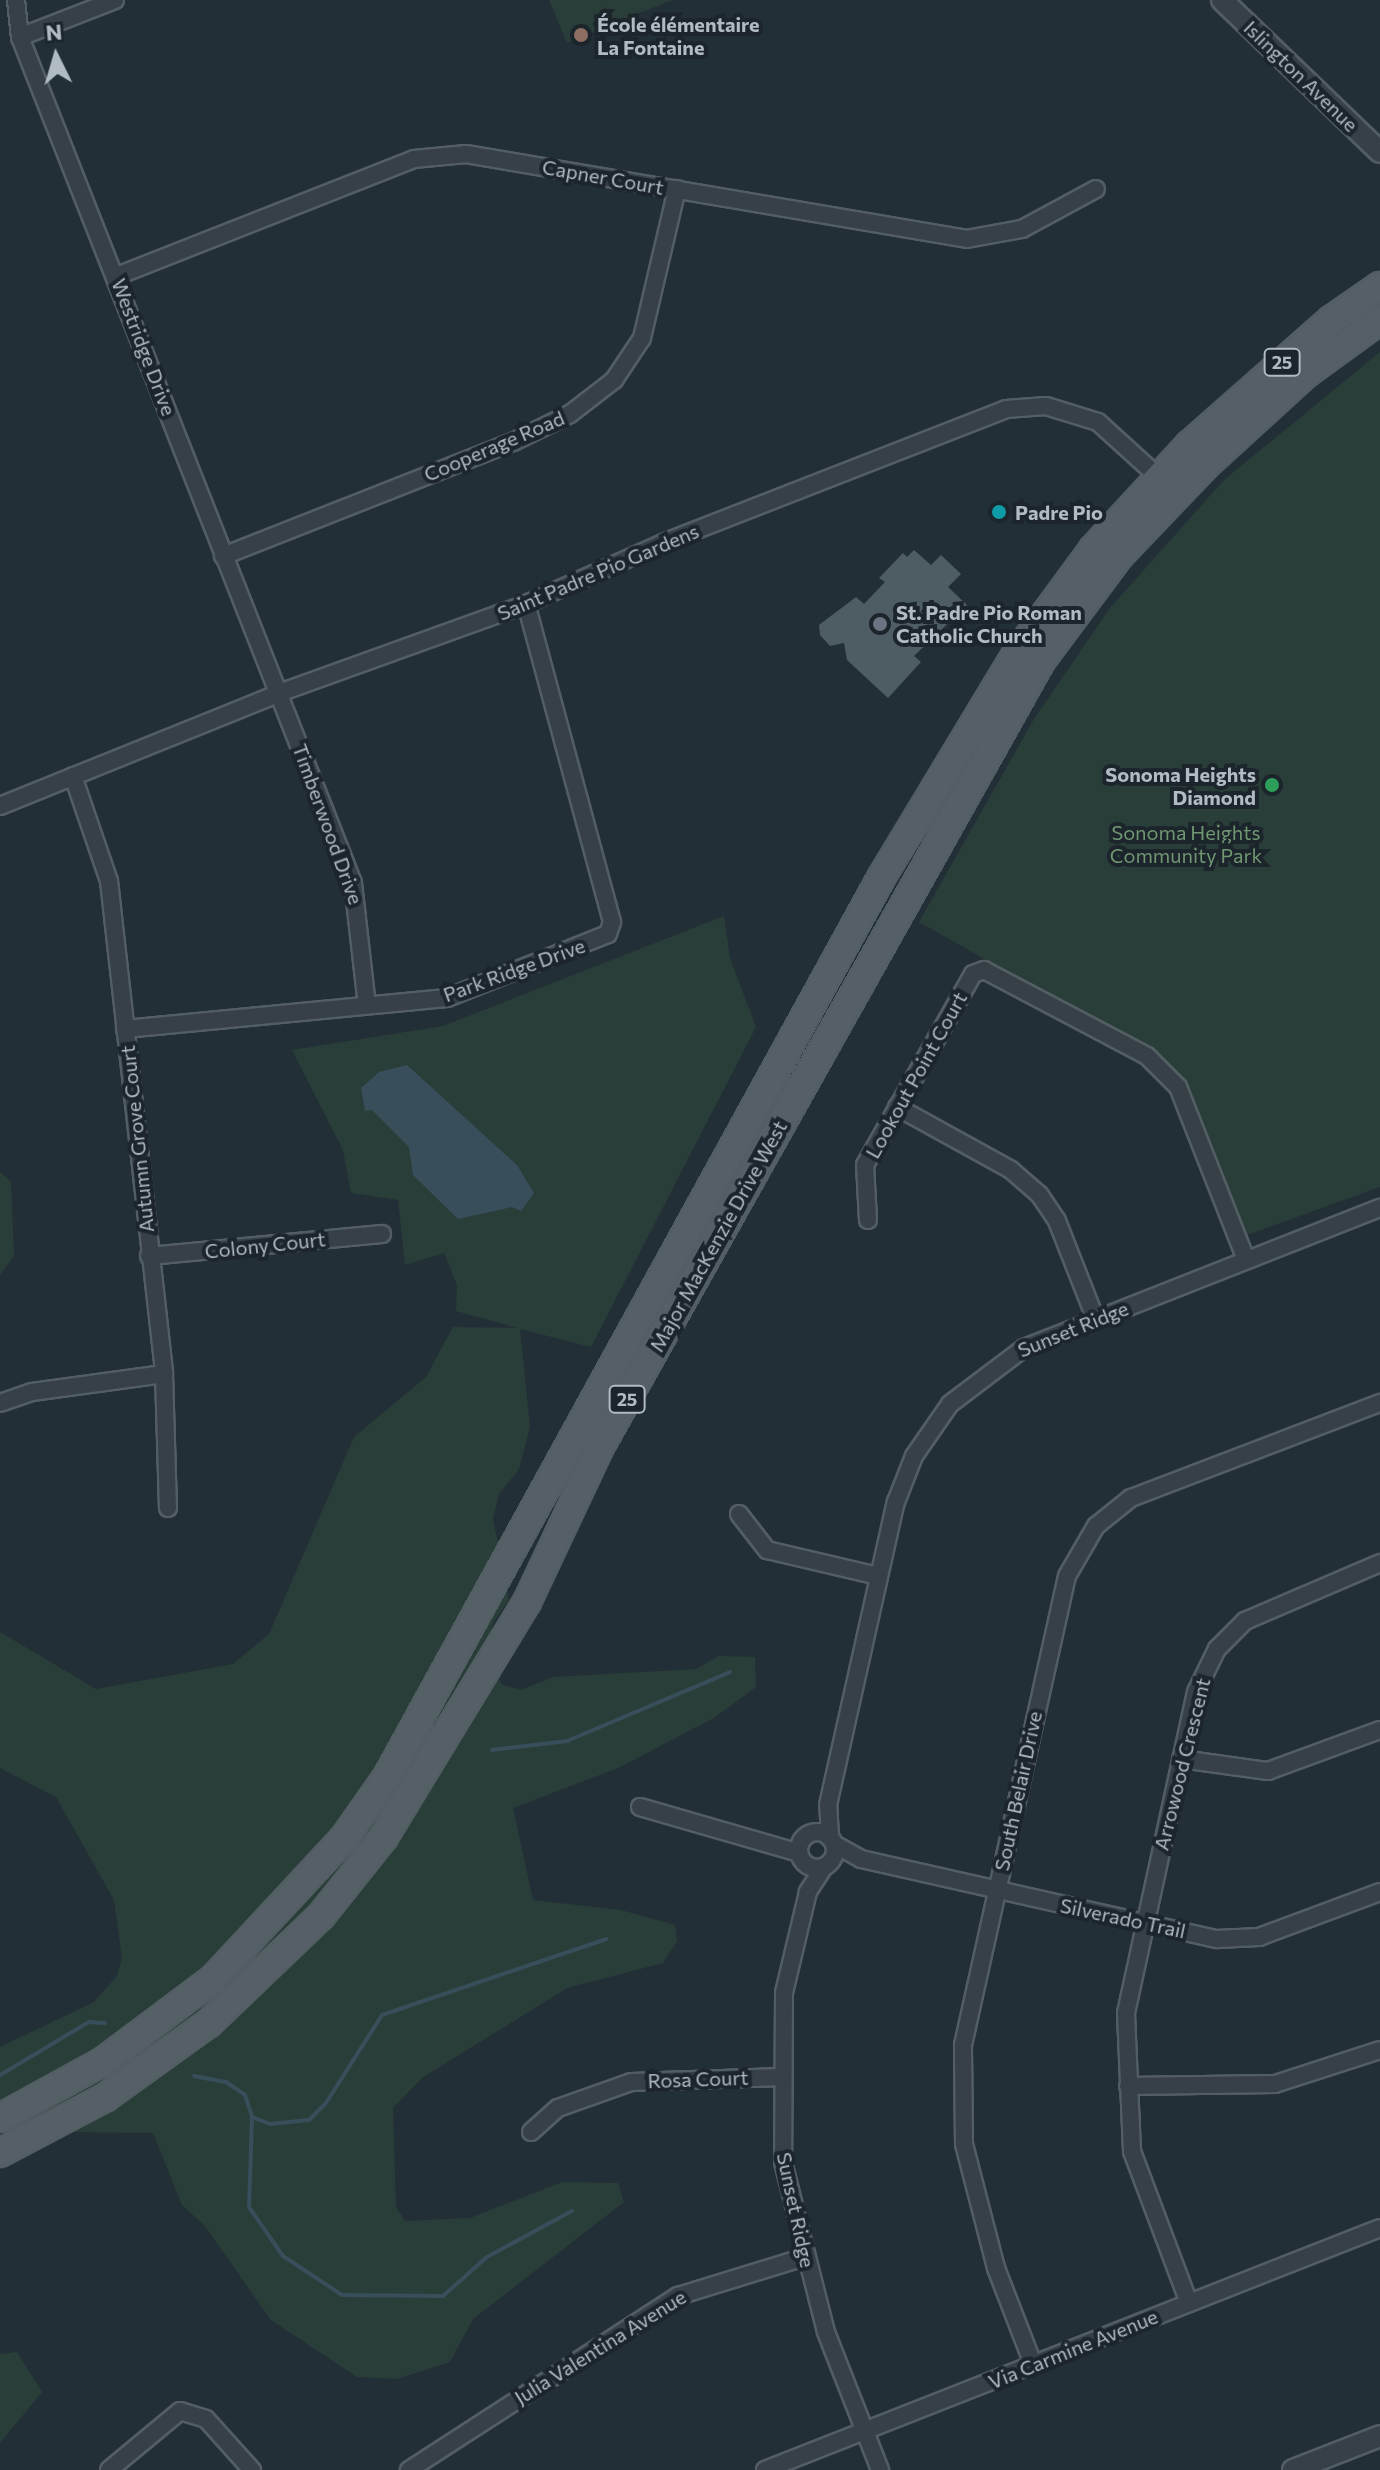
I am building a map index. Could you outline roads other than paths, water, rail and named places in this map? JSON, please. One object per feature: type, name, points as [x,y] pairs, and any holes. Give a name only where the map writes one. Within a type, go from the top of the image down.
[{"type":"main road","name":"Major MacKenzie Drive West","points":[[0,2153],[106,2097],[209,2023],[321,1916],[384,1837],[527,1602],[600,1447],[993,738],[1066,624],[1168,485],[1259,381],[1380,286]]},
{"type":"main road","name":"Major MacKenzie Drive West","points":[[0,2118],[102,2062],[213,1979],[344,1838],[387,1777],[881,878],[983,706],[1068,581],[1168,485],[1307,373],[1380,320]]},
{"type":"street","name":"Westridge Drive","points":[[16,0],[20,37],[117,276],[223,556],[279,693]]},
{"type":"street","points":[[20,37],[115,0]]},
{"type":"street","name":"Islington Avenue","points":[[1222,0],[1380,152]]},
{"type":"street","name":"Capner Court","points":[[117,276],[414,159],[466,154],[967,239],[1022,229],[1096,189]]},
{"type":"street","name":"Cooperage Road","points":[[223,556],[513,442],[570,414],[614,380],[642,338],[677,189]]},
{"type":"street","name":"Saint Padre Pio Gardens","points":[[0,806],[279,693],[526,604],[677,538],[1019,406],[1064,409],[1098,422],[1168,485]]},
{"type":"street","name":"Park Ridge Drive","points":[[125,1029],[447,998],[608,934],[612,922],[526,604]]},
{"type":"street","name":"Timberwood Drive","points":[[279,693],[360,909],[367,1005]]},
{"type":"street","name":"Autumn Grove Court","points":[[73,776],[109,881],[164,1374],[168,1508]]},
{"type":"street","name":"Lookout Point Court","points":[[868,1220],[865,1165],[973,974],[984,970],[1147,1056],[1178,1087],[1246,1260]]},
{"type":"street","points":[[897,1107],[1011,1170],[1039,1194],[1057,1221],[1096,1320]]},
{"type":"street","name":"Sunset Ridge","points":[[808,1892],[826,1866],[832,1841],[828,1805],[901,1485],[940,1415],[972,1382],[1012,1354],[1380,1208]]},
{"type":"street","name":"Colony Court","points":[[149,1256],[382,1234]]},
{"type":"street","points":[[0,1403],[45,1390],[164,1374]]},
{"type":"street","name":"South Belair Drive","points":[[1033,2364],[996,2268],[964,2144],[963,2045],[1067,1576],[1096,1526],[1148,1491],[1380,1403]]},
{"type":"street","points":[[739,1514],[767,1550],[878,1576]]},
{"type":"street","name":"Arrowood Crescent","points":[[1189,2303],[1132,2151],[1126,2013],[1144,1922],[1202,1677],[1230,1635],[1262,1610],[1380,1563]]},
{"type":"street","points":[[1181,1759],[1268,1771],[1380,1730]]},
{"type":"street","name":"Sunset Ridge","points":[[828,1805],[803,1846],[808,1892],[784,1993],[783,2162],[805,2257],[880,2470]]},
{"type":"street","points":[[640,1807],[803,1846],[826,1866]]},
{"type":"street","name":"Silverado Trail","points":[[803,1846],[832,1841],[861,1859],[1217,1939],[1259,1937],[1380,1892]]},
{"type":"street","name":"Silverado Trail","points":[[826,1866],[861,1859]]},
{"type":"street","points":[[1128,2086],[1275,2084],[1380,2050]]},
{"type":"street","name":"Rosa Court","points":[[531,2132],[558,2108],[631,2082],[782,2077]]},
{"type":"street","name":"Via Carmine Avenue","points":[[765,2470],[1380,2228]]},
{"type":"street","name":"Julia Valentina Avenue","points":[[409,2470],[678,2296],[805,2257]]},
{"type":"street","points":[[109,2470],[180,2411],[206,2419],[252,2470]]},
{"type":"street","points":[[1293,2470],[1380,2436]]},
{"type":"water","points":[[407,1065],[517,1165],[534,1193],[521,1211],[512,1207],[458,1219],[413,1175],[409,1147],[372,1110],[365,1111],[361,1088],[379,1072]]},
{"type":"waterway","points":[[492,1750],[567,1741],[730,1672]]},
{"type":"waterway","points":[[252,2117],[270,2124],[309,2120],[326,2103],[382,2015],[606,1939]]},
{"type":"waterway","points":[[0,2075],[89,2022],[105,2023]]},
{"type":"waterway","points":[[194,2076],[226,2082],[245,2095],[252,2117],[249,2207],[283,2256],[342,2295],[443,2296],[487,2257],[572,2211]]},
{"type":"place","name":"École élémentaire La Fontaine","points":[[581,35]]},
{"type":"place","name":"Padre Pio","points":[[999,512]]},
{"type":"place","name":"St. Padre Pio Roman Catholic Church","points":[[880,624]]},
{"type":"place","name":"Sonoma Heights Diamond","points":[[1272,785]]},
{"type":"park label","name":"Sonoma Heights Community Park","points":[[1186,844]]}]
